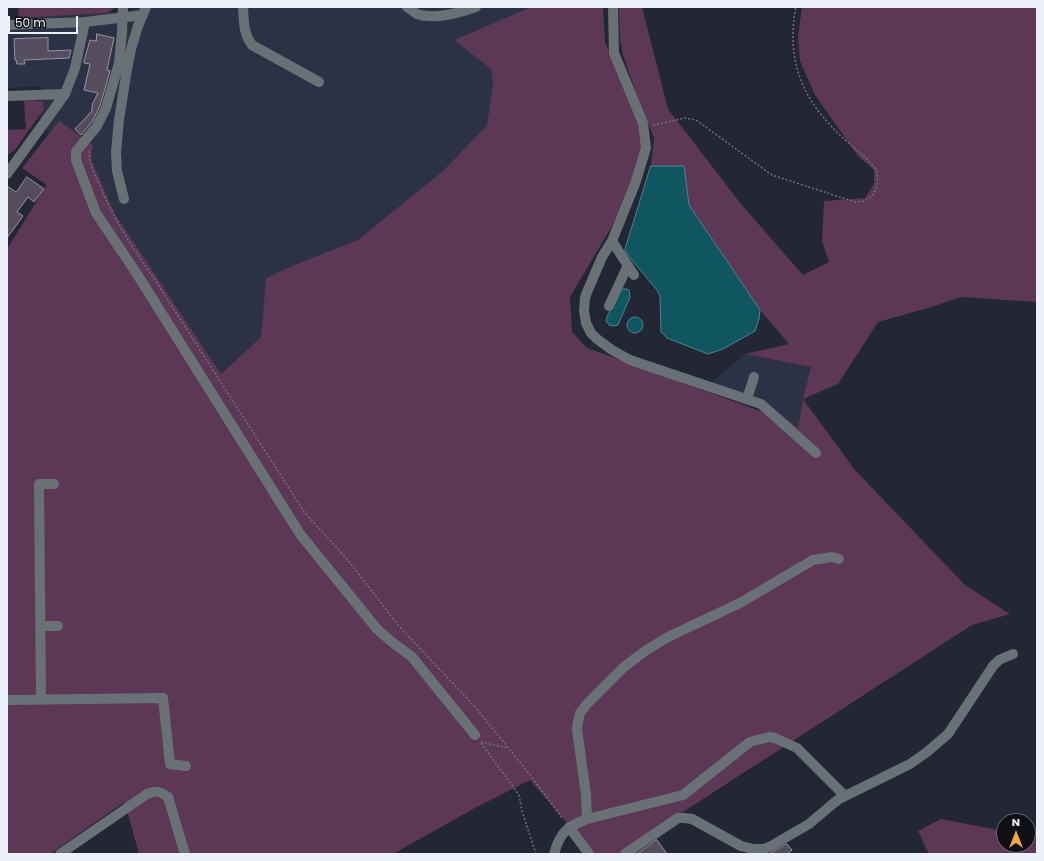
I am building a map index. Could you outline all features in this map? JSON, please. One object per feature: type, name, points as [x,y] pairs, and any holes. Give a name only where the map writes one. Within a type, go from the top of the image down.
[{"type":"street","points":[[123,7],[119,63],[106,108],[97,126],[76,152],[76,160],[96,213],[137,274],[300,534],[377,629],[412,657],[477,738]]},
{"type":"street","points":[[243,7],[247,38],[252,45],[319,82]]},
{"type":"street","points":[[407,7],[424,16],[453,14],[476,7]]},
{"type":"street","points":[[613,7],[614,53],[643,123],[646,148],[635,184],[612,241],[602,257],[585,297],[584,311],[586,323],[591,333],[597,339],[612,350],[630,360],[761,404],[816,454]]},
{"type":"street","points":[[7,25],[85,22],[122,18],[144,11]]},
{"type":"street","points":[[124,199],[117,172],[116,152],[126,75],[131,49],[144,11]]},
{"type":"street","points":[[9,168],[65,94],[75,68],[85,22]]},
{"type":"street","points":[[7,96],[65,94]]},
{"type":"street","points":[[612,241],[634,275]]},
{"type":"street","points":[[609,306],[628,265]]},
{"type":"street","points":[[747,400],[754,377]]},
{"type":"street","points":[[41,700],[39,484],[54,484]]},
{"type":"street","points":[[587,819],[586,795],[577,729],[580,713],[586,705],[624,667],[668,637],[740,603],[813,560],[832,557],[839,559]]},
{"type":"street","points":[[40,626],[58,626]]},
{"type":"street","points":[[625,854],[678,818],[692,819],[741,846],[753,849],[764,849],[771,846],[809,824],[845,796],[910,764],[927,752],[948,734],[993,666],[999,660],[1013,654]]},
{"type":"street","points":[[7,700],[163,698],[170,764],[186,766]]},
{"type":"street","points":[[554,854],[560,838],[568,828],[587,819],[683,795],[750,742],[756,740],[775,738],[797,748],[845,796]]},
{"type":"street","points":[[60,854],[147,794],[158,791],[168,797],[186,854]]},
{"type":"street","points":[[568,828],[589,854]]},
{"type":"path","points":[[644,127],[685,118],[696,120],[772,175],[855,202],[865,201],[872,196],[878,183],[878,178],[874,167],[828,124],[810,100],[799,76],[794,56],[793,36],[794,13],[796,7]]},
{"type":"path","points":[[89,150],[89,162],[108,206],[305,513],[347,559],[398,625],[476,708],[531,776],[568,828]]},
{"type":"path","points":[[477,738],[508,748]]},
{"type":"path","points":[[477,738],[519,795],[522,811],[536,854]]},
{"type":"shaded area","points":[[18,7],[115,7],[108,13],[19,18]]},
{"type":"shaded area","points":[[135,7],[531,7],[455,40],[491,69],[493,82],[487,125],[443,171],[358,241],[294,265],[266,278],[261,337],[221,374],[115,214],[91,159],[393,854],[169,770],[50,854],[7,854],[7,249],[63,159],[39,115],[44,109],[41,86],[8,88],[7,32],[19,18],[108,13],[129,11]]},
{"type":"shaded area","points":[[531,7],[603,7],[605,42],[640,127],[642,155],[615,221],[570,297],[572,332],[587,348],[760,411],[771,406],[798,428],[803,398],[811,367],[745,354],[789,344],[760,310],[689,205],[684,166],[651,166],[654,138],[623,55],[620,39],[619,7],[642,7],[668,109],[741,204],[803,275],[829,262],[822,241],[824,201],[865,198],[874,184],[874,170],[858,156],[815,95],[800,61],[798,37],[802,7],[1037,7],[1037,302],[961,297],[878,322],[838,384],[803,399],[855,470],[965,585],[1010,614],[972,625],[618,854],[594,854],[530,780],[473,809],[393,854],[139,854],[128,814],[123,803],[50,854],[7,854],[7,249],[47,185],[22,168],[59,121],[93,145],[91,159],[115,214],[221,374],[261,337],[266,278],[294,265],[358,240],[443,171],[487,125],[493,82],[491,69],[454,40]]},
{"type":"shaded area","points":[[24,100],[43,101],[44,109],[14,151],[7,155],[7,130],[26,129]]},
{"type":"shaded area","points":[[651,166],[684,166],[689,205],[760,310],[755,331],[723,349],[708,354],[667,338],[661,332],[660,296],[657,290],[625,250]]},
{"type":"shaded area","points":[[621,289],[629,290],[630,297],[618,325],[609,325],[606,321],[607,317]]},
{"type":"shaded area","points":[[635,317],[642,322],[643,325],[638,332],[635,333],[628,328],[627,325],[632,318]]},
{"type":"shaded area","points":[[745,354],[811,367],[803,398],[798,428],[766,402],[711,383]]},
{"type":"shaded area","points":[[941,819],[996,829],[996,853],[1036,853],[1036,837],[1037,854],[929,854],[918,831]]},
{"type":"building","points":[[97,34],[114,38],[107,70],[110,71],[100,106],[92,122],[81,135],[75,129],[93,110],[91,109],[93,106],[92,105],[98,93],[84,90],[90,64],[84,63],[84,61],[90,40],[96,41]]},
{"type":"building","points":[[48,38],[48,51],[71,50],[69,58],[24,60],[25,64],[17,64],[15,60],[14,39]]},
{"type":"building","points":[[27,177],[44,189],[34,202],[28,197],[17,212],[23,216],[7,238],[7,186],[16,192]]},
{"type":"building","points":[[657,840],[667,854],[637,854]]},
{"type":"building","points":[[787,844],[792,850],[788,854],[769,854]]}]
